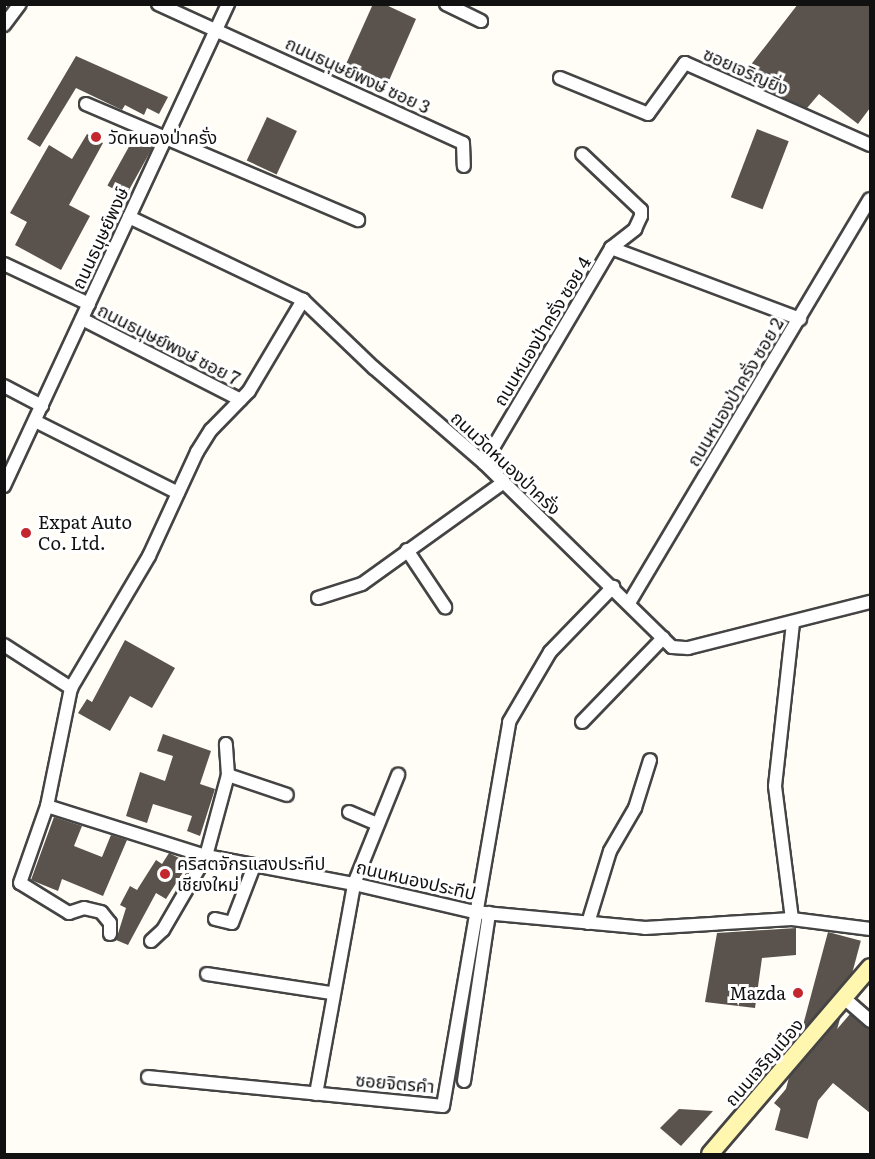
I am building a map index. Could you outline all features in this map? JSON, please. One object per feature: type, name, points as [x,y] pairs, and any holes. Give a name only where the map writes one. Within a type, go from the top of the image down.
[{"type":"main road","name":"ถนนเจริญเมือง","points":[[710,1155],[870,967]]},
{"type":"street","points":[[4,25],[20,4]]},
{"type":"street","points":[[158,4],[217,29]]},
{"type":"street","name":"ถนนธนุษย์พงษ์","points":[[4,486],[228,4]]},
{"type":"street","points":[[446,4],[481,21]]},
{"type":"street","name":"ถนนธนุษย์พงษ์ ซอย 3","points":[[217,29],[463,143],[464,166]]},
{"type":"street","name":"ซอยเจริญยิ่ง","points":[[560,78],[648,114],[686,63],[870,145]]},
{"type":"street","points":[[86,104],[165,140],[358,220]]},
{"type":"street","name":"ถนนหนองป่าครั่ง ซอย 4","points":[[484,463],[611,248],[635,229],[641,210],[582,154]]},
{"type":"street","name":"ถนนหนองป่าครั่ง ซอย 2","points":[[629,603],[870,199]]},
{"type":"street","name":"ถนนวัดหนองป่าครั่ง","points":[[129,217],[303,300],[484,463],[672,647],[688,648],[870,602]]},
{"type":"street","name":"ถนนหนองป่าครั่ง ซอย 4","points":[[611,248],[800,319]]},
{"type":"street","points":[[4,264],[89,304]]},
{"type":"street","points":[[110,934],[110,923],[101,912],[84,908],[69,913],[20,885],[47,806],[71,688],[149,556],[211,430],[240,400],[303,300]]},
{"type":"street","name":"ถนนธนุษย์พงษ์ ซอย 7","points":[[82,319],[240,400]]},
{"type":"street","points":[[4,386],[42,406]]},
{"type":"street","points":[[35,421],[178,493]]},
{"type":"street","points":[[318,598],[362,584],[504,482]]},
{"type":"street","points":[[407,550],[445,607]]},
{"type":"street","points":[[474,912],[508,722],[550,652],[613,587]]},
{"type":"street","points":[[792,919],[775,786],[793,623]]},
{"type":"street","points":[[582,722],[663,638]]},
{"type":"street","points":[[4,645],[71,688]]},
{"type":"street","points":[[151,941],[163,930],[206,856],[228,775],[226,744]]},
{"type":"street","points":[[588,923],[610,851],[635,808],[650,760]]},
{"type":"street","points":[[228,775],[287,795]]},
{"type":"street","points":[[316,1094],[331,993],[354,884],[398,775]]},
{"type":"street","name":"ถนนหนองประทีป","points":[[47,806],[206,856],[354,884],[474,912],[645,928],[792,919],[870,929]]},
{"type":"street","points":[[350,812],[377,824]]},
{"type":"street","points":[[215,919],[232,922],[254,866]]},
{"type":"street","name":"ซอยจิตรคำ","points":[[148,1077],[443,1106],[474,912]]},
{"type":"street","points":[[464,1081],[489,914]]},
{"type":"street","points":[[207,974],[331,993]]},
{"type":"street","points":[[844,998],[870,1021]]},
{"type":"building","points":[[373,4],[384,4],[416,19],[384,92],[342,73]]},
{"type":"building","points":[[798,4],[870,4],[870,108],[858,124],[819,94],[807,108],[775,94],[746,71]]},
{"type":"building","points":[[76,56],[168,97],[159,114],[147,108],[144,115],[125,105],[122,110],[76,88],[40,147],[27,139]]},
{"type":"building","points":[[267,117],[297,131],[277,174],[247,161]]},
{"type":"building","points":[[757,129],[789,141],[763,209],[731,197]]},
{"type":"building","points":[[87,134],[103,143],[69,205],[90,216],[61,270],[15,245],[27,222],[10,213],[49,145],[72,159]]},
{"type":"building","points":[[136,134],[154,144],[126,196],[107,186]]},
{"type":"building","points":[[125,640],[175,668],[152,708],[130,696],[110,731],[78,713],[87,699],[92,702]]},
{"type":"building","points":[[163,734],[211,751],[200,784],[215,789],[200,836],[187,831],[192,816],[153,804],[147,823],[126,816],[140,772],[165,781],[173,756],[157,751]]},
{"type":"building","points":[[54,817],[82,826],[74,846],[102,857],[111,835],[127,840],[103,896],[62,879],[58,891],[31,880]]},
{"type":"building","points":[[169,853],[189,863],[166,899],[156,893],[128,945],[116,940],[126,908],[120,905],[130,886],[137,890],[156,860],[162,864]]},
{"type":"building","points":[[796,928],[796,955],[762,958],[755,1008],[705,1002],[717,933]]},
{"type":"building","points":[[828,932],[861,941],[808,1139],[775,1130]]},
{"type":"building","points":[[850,1014],[870,1029],[870,1113],[833,1083],[798,1124],[774,1103]]},
{"type":"building","points":[[679,1109],[713,1111],[681,1146],[660,1128]]},
{"type":"place","name":"วัดหนองป่าครั่ง","points":[[96,137]]},
{"type":"place","name":"Expat Auto Co. Ltd.","points":[[26,533]]},
{"type":"place","name":"คริสตจักรแสงประทีป เชียงใหม่","points":[[165,874]]},
{"type":"place","name":"Mazda","points":[[798,993]]}]
